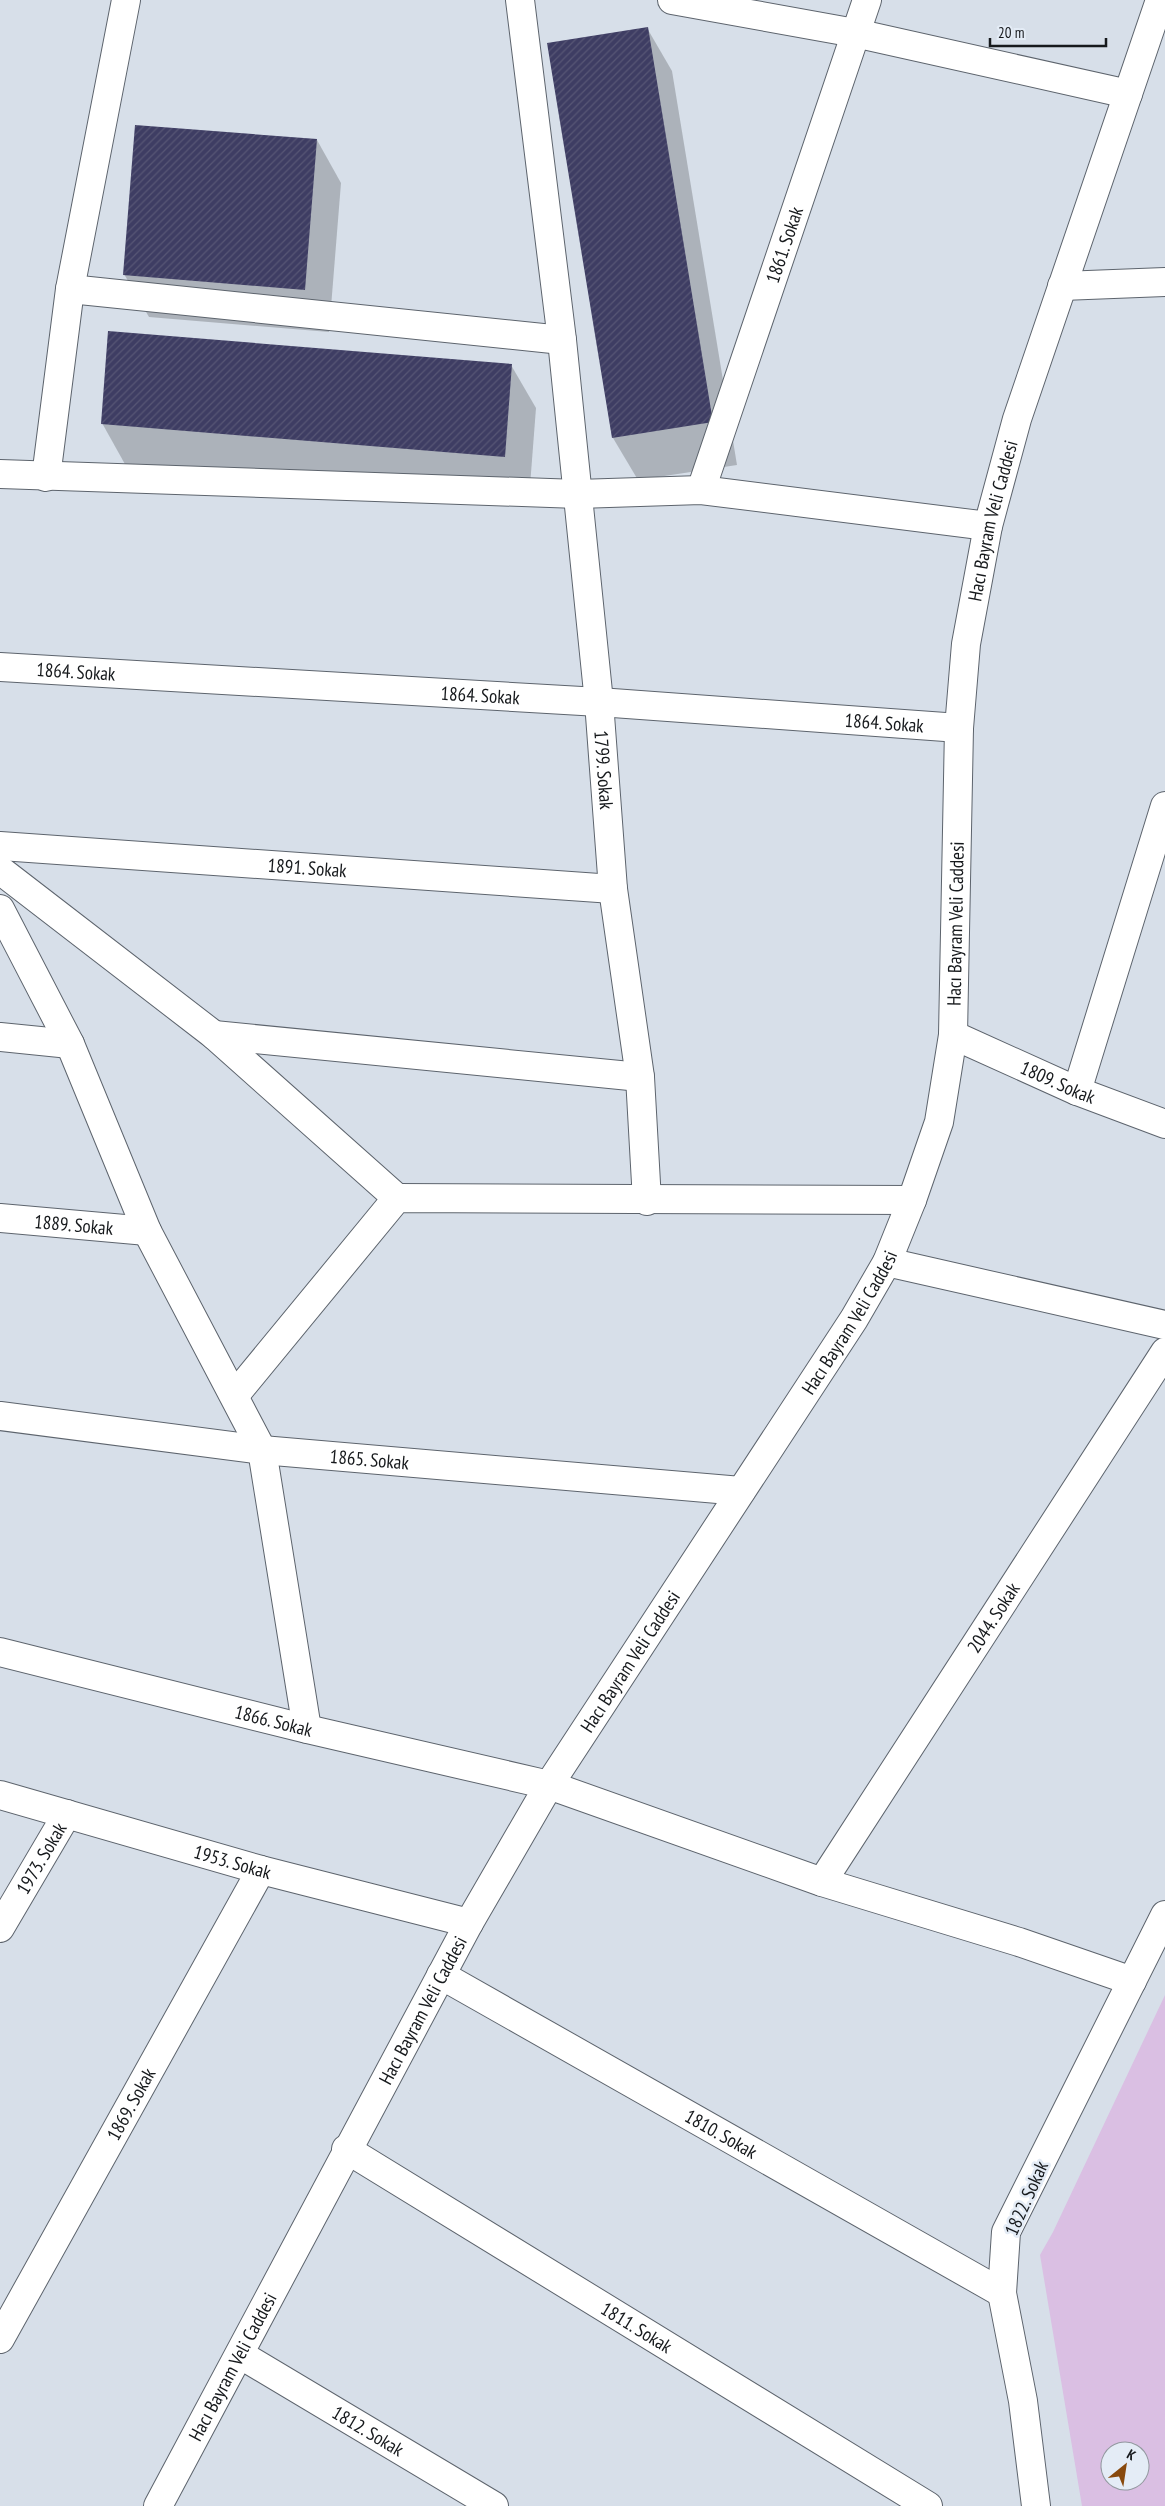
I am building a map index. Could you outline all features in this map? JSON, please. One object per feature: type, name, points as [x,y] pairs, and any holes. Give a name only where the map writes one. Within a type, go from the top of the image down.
[{"type":"street","points":[[46,477],[70,290],[126,0]]},
{"type":"street","name":"1799. Sokak","points":[[520,0],[562,340],[599,702],[613,889],[640,1076],[646,1201]]},
{"type":"street","points":[[672,0],[855,33],[1128,94]]},
{"type":"street","name":"1861. Sokak","points":[[701,490],[867,0]]},
{"type":"street","name":"Hacı Bayram Veli Caddesi","points":[[158,2506],[241,2355],[346,2149],[468,1923],[550,1785],[854,1319],[887,1262],[912,1200],[939,1122],[953,1035],[959,728],[966,644],[988,526],[1017,419],[1160,0]]},
{"type":"street","points":[[1062,286],[1165,282]]},
{"type":"street","points":[[70,290],[562,340]]},
{"type":"street","points":[[0,474],[578,494],[701,490],[988,526]]},
{"type":"street","name":"1864. Sokak","points":[[0,667],[599,702],[959,728]]},
{"type":"street","points":[[1077,1091],[1165,806]]},
{"type":"street","name":"1891. Sokak","points":[[0,846],[613,889]]},
{"type":"street","points":[[0,870],[214,1034],[397,1198],[646,1201],[912,1200]]},
{"type":"street","points":[[0,909],[70,1044],[147,1231],[235,1395],[262,1450],[307,1729]]},
{"type":"street","points":[[214,1034],[640,1076]]},
{"type":"street","name":"1809. Sokak","points":[[953,1035],[1077,1091],[1165,1124]]},
{"type":"street","points":[[0,1037],[70,1044]]},
{"type":"street","points":[[235,1395],[397,1198]]},
{"type":"street","name":"1889. Sokak","points":[[0,1218],[147,1231]]},
{"type":"street","points":[[887,1262],[1165,1325]]},
{"type":"street","name":"2044. Sokak","points":[[822,1882],[1165,1352]]},
{"type":"street","name":"1865. Sokak","points":[[0,1416],[262,1450],[741,1491]]},
{"type":"street","name":"1866. Sokak","points":[[0,1652],[307,1729],[550,1785],[822,1882],[1019,1942],[1132,1981]]},
{"type":"street","name":"1953. Sokak","points":[[0,1795],[261,1870],[468,1923]]},
{"type":"street","name":"1973. Sokak","points":[[0,1928],[67,1814]]},
{"type":"street","name":"1869. Sokak","points":[[0,2339],[261,1870]]},
{"type":"street","name":"1822. Sokak","points":[[1036,2506],[1023,2401],[1002,2293],[1006,2232],[1165,1915]]},
{"type":"street","name":"1810. Sokak","points":[[441,1975],[1002,2293]]},
{"type":"street","name":"1811. Sokak","points":[[346,2149],[928,2506]]},
{"type":"street","name":"1812. Sokak","points":[[241,2355],[494,2506]]},
{"type":"shaded area","points":[[1165,1995],[1165,2506],[1082,2506],[1040,2255],[1053,2232]]},
{"type":"building","points":[[648,27],[713,422],[612,438],[547,43]]},
{"type":"building","points":[[135,125],[317,139],[305,290],[123,275]]},
{"type":"building","points":[[108,331],[512,364],[505,457],[101,424]]}]
